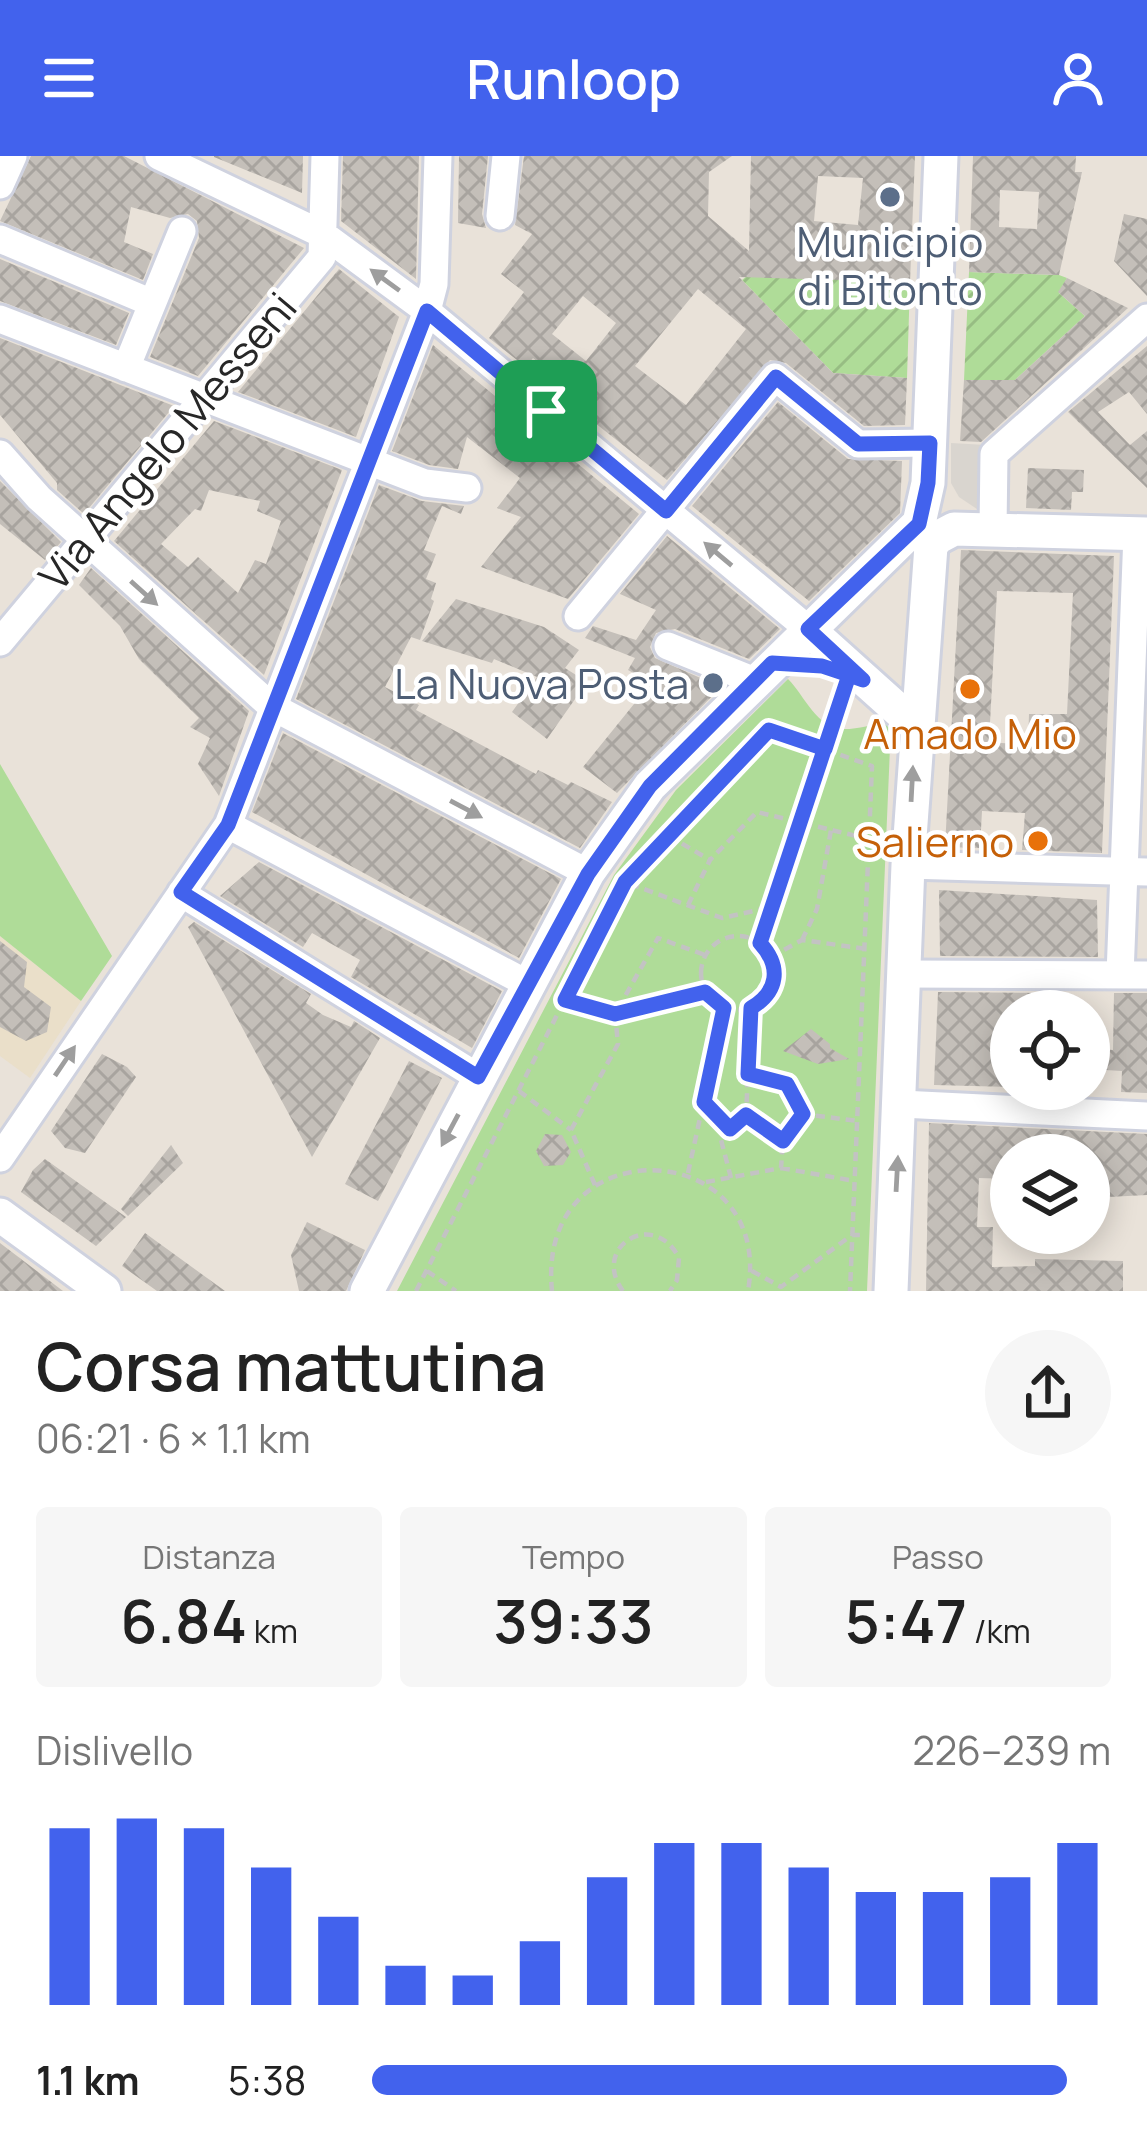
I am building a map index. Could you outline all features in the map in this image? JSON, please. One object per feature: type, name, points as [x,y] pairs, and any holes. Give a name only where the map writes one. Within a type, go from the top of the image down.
[{"type":"street","points":[[0,185],[13,156]]},
{"type":"street","points":[[158,156],[197,164],[324,235],[427,311],[808,629],[856,677],[916,726]]},
{"type":"street","points":[[324,235],[325,156]]},
{"type":"street","points":[[0,1158],[228,825],[427,311],[434,284],[438,156]]},
{"type":"street","points":[[500,216],[506,156]]},
{"type":"street","points":[[367,1291],[588,874],[650,786],[910,533],[923,513],[941,156]]},
{"type":"street","points":[[126,368],[182,231]]},
{"type":"street","name":"Via Angelo Messeni","points":[[0,642],[322,256],[324,235]]},
{"type":"street","points":[[0,239],[152,303]]},
{"type":"street","points":[[976,529],[994,454],[1147,318]]},
{"type":"street","points":[[0,319],[425,483],[467,488]]},
{"type":"street","points":[[578,616],[776,377],[858,444],[930,443]]},
{"type":"street","points":[[930,443],[944,498],[976,529]]},
{"type":"street","points":[[0,454],[39,499],[271,706],[588,874]]},
{"type":"street","points":[[892,1291],[908,865],[928,555],[937,538],[976,529],[1142,534],[1134,975],[906,974]]},
{"type":"street","points":[[668,646],[764,672],[822,666],[856,677]]},
{"type":"street","points":[[228,825],[528,984]]},
{"type":"street","points":[[908,865],[1136,872]]},
{"type":"street","points":[[181,892],[478,1077]]},
{"type":"street","points":[[901,1105],[1147,1116]]},
{"type":"street","points":[[0,1215],[104,1291]]},
{"type":"path","points":[[760,943],[825,749],[856,677]]},
{"type":"path","points":[[416,1291],[625,882],[769,730],[872,766],[850,1291]]},
{"type":"path","points":[[688,905],[710,860],[758,812],[869,839]]},
{"type":"path","points":[[771,957],[802,940],[817,909],[831,830]]},
{"type":"path","points":[[669,836],[710,860]]},
{"type":"path","points":[[625,882],[722,918],[772,907]]},
{"type":"path","points":[[736,935],[760,943],[771,957],[773,986],[767,997],[751,1008],[724,1008],[705,992],[700,967],[705,955],[713,945],[736,935]]},
{"type":"path","points":[[571,1130],[618,1044],[615,1014],[658,938],[705,955]]},
{"type":"path","points":[[802,940],[867,950]]},
{"type":"path","points":[[565,1000],[615,1014],[705,992]]},
{"type":"path","points":[[688,1174],[724,1008]]},
{"type":"path","points":[[731,1178],[720,1136],[746,1115],[751,1008]]},
{"type":"path","points":[[748,1074],[787,1084],[803,1114]]},
{"type":"path","points":[[518,1091],[571,1130],[595,1184]]},
{"type":"path","points":[[704,1102],[730,1129]]},
{"type":"path","points":[[803,1114],[858,1121]]},
{"type":"path","points":[[781,1168],[783,1141],[803,1114]]},
{"type":"path","points":[[746,1115],[783,1141]]},
{"type":"path","points":[[552,1291],[549,1264],[556,1233],[572,1206],[595,1184],[625,1171],[656,1168],[704,1182],[740,1220],[752,1270],[748,1291]]},
{"type":"path","points":[[704,1182],[781,1168],[855,1181]]},
{"type":"path","points":[[623,1291],[615,1280],[614,1259],[625,1242],[644,1234],[665,1239],[679,1258],[677,1280],[670,1291]]},
{"type":"path","points":[[752,1270],[781,1287],[853,1235]]},
{"type":"path","points":[[427,1271],[456,1291]]},
{"type":"shaded area","points":[[951,443],[986,445],[1010,454],[1008,514],[983,513],[959,497],[951,483]]},
{"type":"shaded area","points":[[0,936],[81,1001],[30,1078],[0,1056]]},
{"type":"green space","points":[[969,272],[1067,278],[1059,293],[1085,316],[1015,380],[964,380]]},
{"type":"green space","points":[[748,275],[910,282],[907,378],[833,373],[742,280]]},
{"type":"green space","points":[[788,679],[818,717],[834,727],[891,724],[867,1291],[397,1291],[614,875],[676,790]]},
{"type":"green space","points":[[0,764],[112,956],[81,1001],[0,936]]},
{"type":"building","points":[[31,156],[124,156],[304,248],[198,376],[150,357],[199,238],[197,221],[188,214],[170,218],[131,207],[124,242],[153,254],[143,280],[0,221]]},
{"type":"building","points":[[214,156],[303,156],[302,193],[214,157]]},
{"type":"building","points":[[343,156],[419,156],[416,279],[341,221]]},
{"type":"building","points":[[459,156],[488,156],[482,214],[486,228],[458,223]]},
{"type":"building","points":[[524,156],[732,156],[709,172],[708,216],[749,251],[751,156],[915,156],[910,282],[739,277],[833,373],[907,378],[905,425],[864,426],[786,363],[770,360],[667,480],[590,419],[597,409],[533,358],[526,367],[489,338],[524,292],[501,274],[532,234],[515,225]],"holes":[[[818,176],[863,178],[858,225],[814,221]],[[698,289],[746,329],[686,405],[635,366]],[[583,296],[616,323],[586,361],[552,334]]]},
{"type":"building","points":[[973,156],[1076,156],[1075,172],[1082,172],[1059,275],[969,272]],"holes":[[[1000,190],[1039,192],[1037,229],[999,227]]]},
{"type":"building","points":[[1124,214],[1147,219],[1147,296],[1114,261]]},
{"type":"building","points":[[0,259],[129,313],[116,345],[0,301]]},
{"type":"building","points":[[339,269],[399,317],[356,437],[238,392]]},
{"type":"building","points":[[1067,278],[1128,308],[981,442],[960,441],[964,380],[1015,380],[1085,316],[1058,292]]},
{"type":"building","points":[[0,338],[174,406],[84,514],[57,490],[57,483],[0,415]]},
{"type":"building","points":[[433,345],[639,514],[568,599],[481,567],[521,517],[497,508],[520,478],[467,437],[458,469],[429,465],[392,451]]},
{"type":"building","points":[[1147,346],[1147,414],[1129,392],[1098,412],[1130,445],[1147,431],[1147,488],[1068,412]]},
{"type":"building","points":[[778,402],[848,459],[902,461],[900,513],[809,601],[692,506]]},
{"type":"building","points":[[214,421],[342,470],[264,675],[114,541]],"holes":[[[209,490],[260,501],[257,511],[281,521],[266,564],[255,560],[238,593],[198,557],[188,567],[161,544],[195,509],[201,511]]]},
{"type":"building","points":[[1028,468],[1084,470],[1083,492],[1072,492],[1071,510],[1026,508]]},
{"type":"building","points":[[0,481],[61,542],[45,560],[0,524]]},
{"type":"building","points":[[379,485],[422,501],[464,506],[461,514],[442,506],[424,550],[436,554],[426,579],[436,583],[434,601],[420,640],[411,637],[385,687],[419,705],[416,710],[536,774],[538,770],[568,785],[571,782],[612,802],[580,848],[296,699]]},
{"type":"building","points":[[667,536],[780,629],[749,659],[675,629],[656,633],[650,647],[655,658],[721,687],[617,793],[583,767],[651,683],[628,670],[635,658],[585,638],[593,626],[636,640],[656,610],[620,594]]},
{"type":"building","points":[[961,550],[1114,556],[1102,853],[1022,850],[1025,813],[982,811],[980,848],[945,847]],"holes":[[[997,591],[1073,593],[1067,714],[1029,714],[1028,745],[989,742]]]},
{"type":"building","points":[[91,568],[249,711],[219,796],[198,764],[210,738],[190,727],[199,718],[139,659],[120,626],[79,585]]},
{"type":"building","points":[[456,599],[544,627],[579,650],[565,668],[587,682],[547,739],[512,712],[537,677],[494,659],[492,663],[422,641]]},
{"type":"building","points":[[283,733],[561,879],[519,958],[252,812]]},
{"type":"building","points":[[259,862],[502,991],[472,1048],[351,977],[360,960],[312,933],[303,947],[220,896]]},
{"type":"building","points":[[939,890],[1097,900],[1098,957],[940,956]]},
{"type":"building","points":[[194,922],[311,994],[306,1003],[323,1015],[351,1027],[354,1021],[380,1038],[312,1157],[188,927]]},
{"type":"building","points":[[0,941],[27,962],[24,987],[51,1007],[47,1032],[26,1041],[0,1027]]},
{"type":"building","points":[[938,992],[990,992],[990,1086],[934,1085]]},
{"type":"building","points":[[1114,993],[1147,993],[1147,1093],[1121,1092],[1122,1071],[1110,1070]]},
{"type":"building","points":[[811,1029],[849,1059],[818,1064],[783,1051]]},
{"type":"building","points":[[102,1054],[136,1077],[85,1153],[65,1148],[51,1131]]},
{"type":"building","points":[[409,1061],[442,1078],[378,1201],[345,1184]]},
{"type":"building","points":[[929,1123],[1147,1134],[1147,1195],[1110,1197],[1110,1134],[990,1134],[990,1178],[979,1178],[977,1227],[990,1227],[992,1267],[1035,1266],[1035,1259],[1123,1261],[1123,1291],[926,1291]]},
{"type":"building","points":[[545,1134],[562,1135],[571,1152],[563,1165],[544,1166],[536,1151]]},
{"type":"building","points":[[171,1145],[183,1163],[128,1216],[121,1209]]},
{"type":"building","points":[[45,1159],[126,1217],[96,1246],[21,1192]]},
{"type":"building","points":[[307,1222],[365,1250],[346,1291],[299,1291],[291,1255]]},
{"type":"building","points":[[145,1233],[225,1291],[157,1291],[122,1266]]},
{"type":"building","points":[[0,1243],[63,1291],[0,1291]]},
{"type":"place","name":"Municipio di Bitonto","points":[[890,197]]},
{"type":"place","name":"La Nuova Posta","points":[[713,683]]},
{"type":"place","name":"Amado Mio","points":[[970,689]]},
{"type":"place","name":"Salierno","points":[[1038,841]]},
{"type":"route","points":[[546,411],[427,311],[228,825],[181,892],[478,1077],[588,874],[650,786],[772,663],[822,666],[849,675],[825,749],[760,943],[774,962],[775,974],[767,997],[751,1008],[748,1074],[787,1084],[803,1114],[783,1141],[746,1115],[730,1129],[704,1102],[724,1008],[705,992],[615,1014],[565,1000],[625,882],[769,730],[825,749],[832,727],[849,675],[863,680],[808,629],[919,524],[930,443],[858,444],[776,377],[666,511],[546,411]]}]
